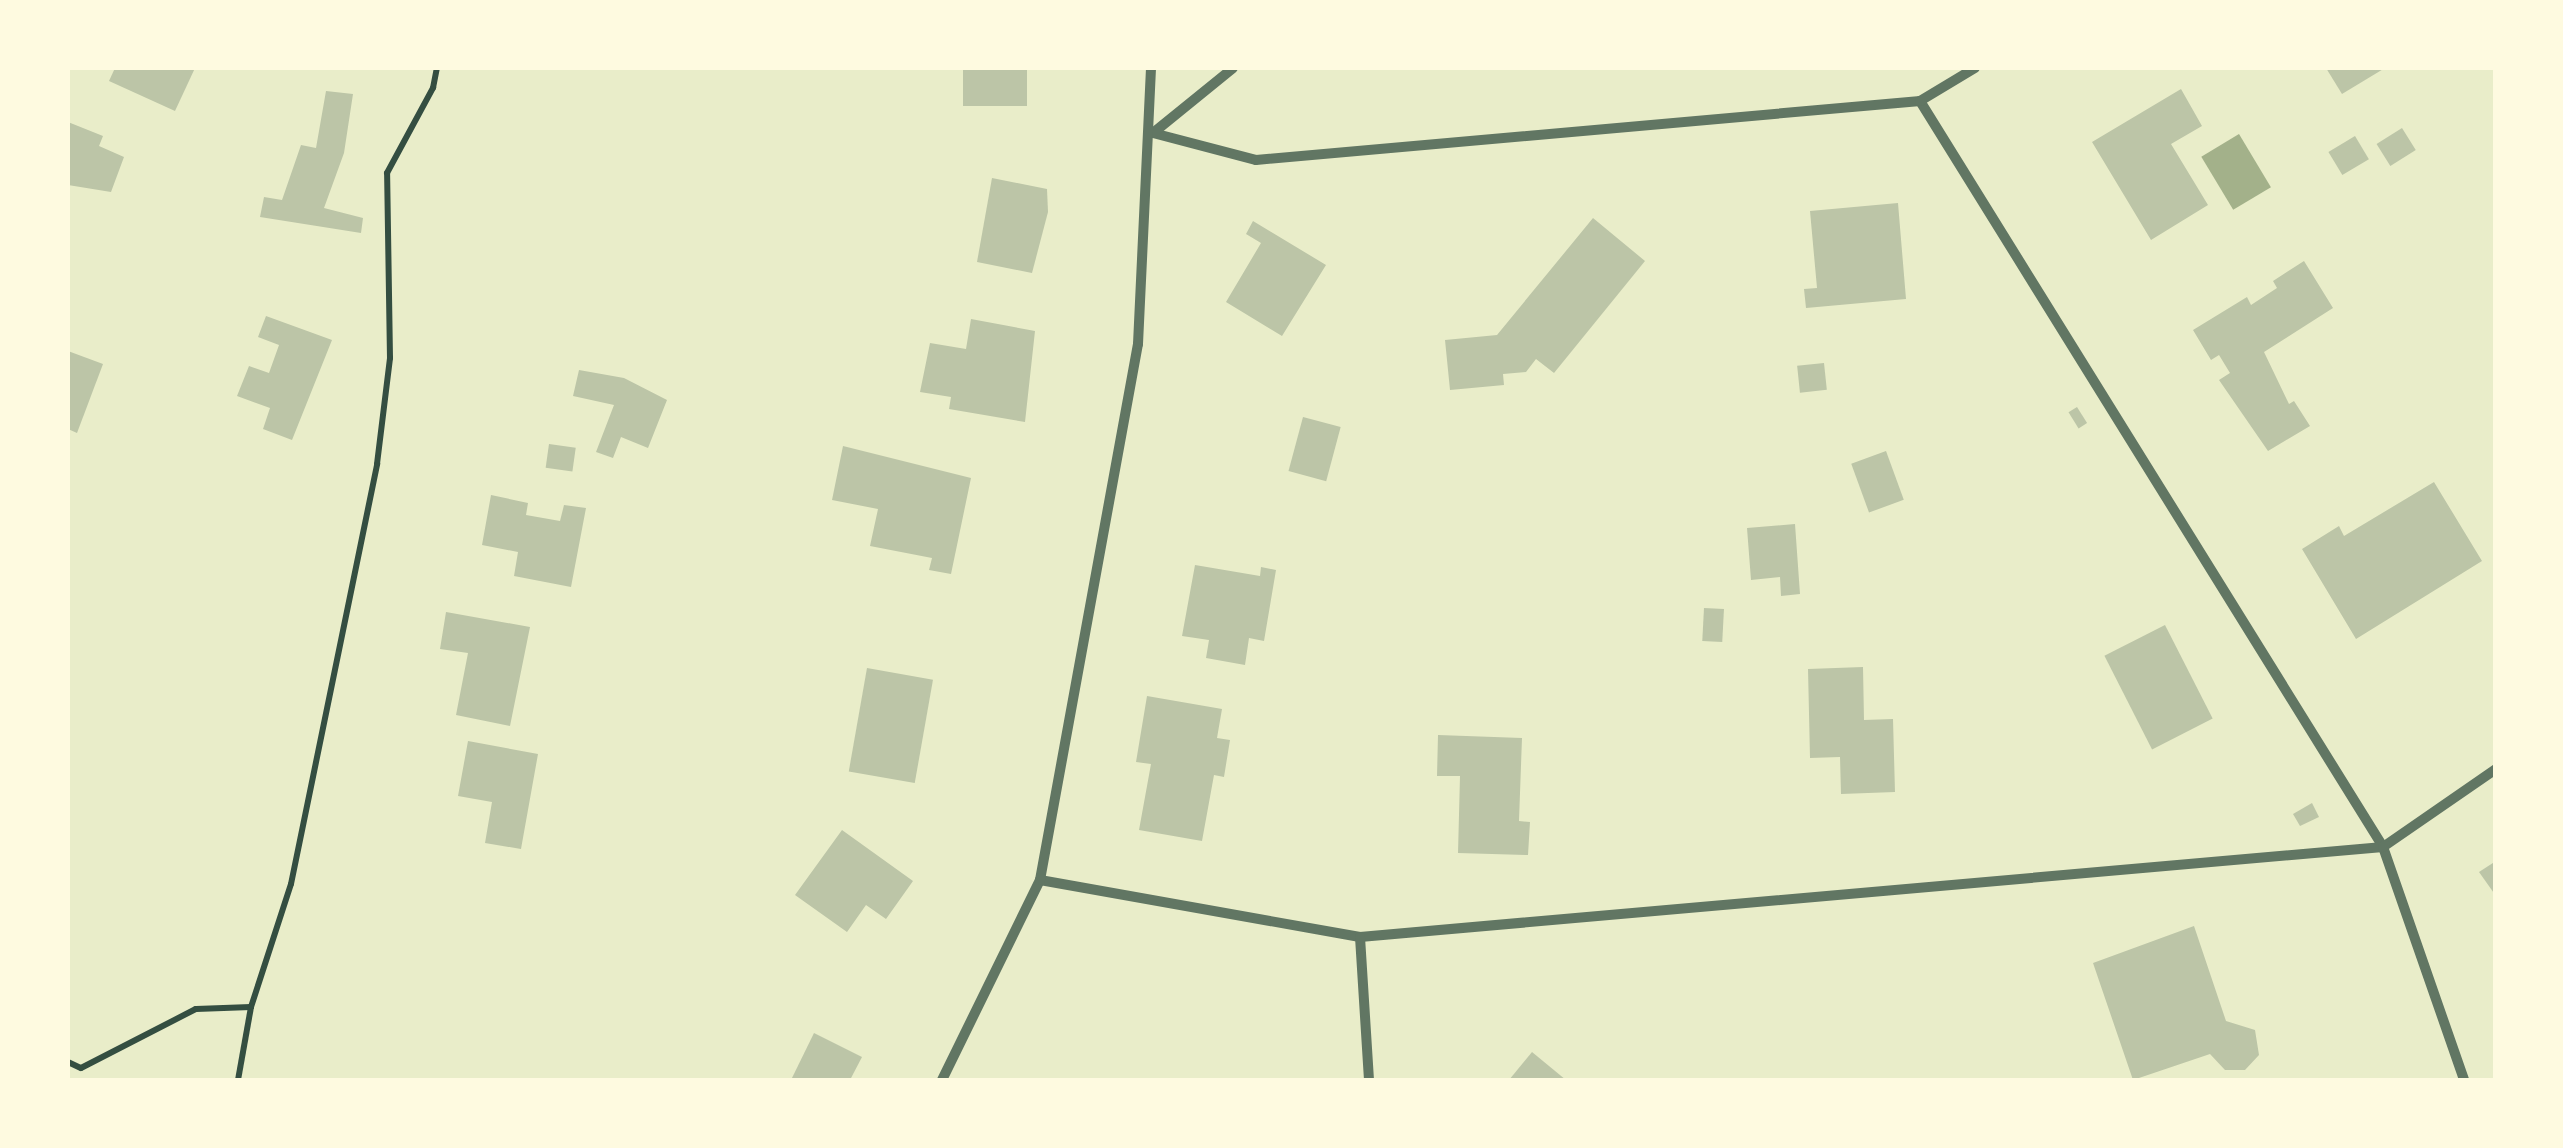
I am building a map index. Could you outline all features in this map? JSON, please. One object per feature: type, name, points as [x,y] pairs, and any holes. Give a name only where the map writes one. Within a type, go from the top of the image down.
[{"type":"street","points":[[942,1080],[1040,880],[1138,344],[1152,133],[1152,68]]},
{"type":"street","points":[[1152,133],[1233,68]]},
{"type":"street","points":[[1152,133],[1256,160],[1920,100],[1974,68]]},
{"type":"street","points":[[1920,100],[2384,847],[2464,1080]]},
{"type":"street","points":[[1040,880],[1360,937],[2384,847],[2496,769]]},
{"type":"street","points":[[1360,937],[1368,1080]]},
{"type":"path","points":[[238,1080],[251,1007],[292,884],[377,464],[390,358],[388,173],[416,110],[434,88],[437,68]]},
{"type":"path","points":[[68,1062],[81,1068],[158,1034],[196,1010],[251,1007]]},
{"type":"shaded area","points":[[2239,134],[2271,187],[2233,210],[2201,157]]},
{"type":"building","points":[[115,68],[195,68],[175,111],[109,81]]},
{"type":"building","points":[[963,68],[1027,68],[1027,106],[963,106]]},
{"type":"building","points":[[2326,68],[2385,68],[2342,94]]},
{"type":"building","points":[[2181,89],[2202,126],[2171,144],[2208,205],[2151,240],[2092,142]]},
{"type":"building","points":[[326,91],[353,94],[344,153],[324,208],[363,218],[361,233],[260,217],[264,197],[282,200],[301,145],[316,148]]},
{"type":"building","points":[[68,122],[103,136],[99,146],[124,157],[111,192],[68,185]]},
{"type":"building","points":[[2402,128],[2416,150],[2390,166],[2377,144]]},
{"type":"building","points":[[2355,136],[2369,159],[2342,175],[2328,152]]},
{"type":"building","points":[[992,178],[1047,189],[1048,212],[1032,273],[977,262]]},
{"type":"building","points":[[1898,203],[1906,299],[1806,308],[1804,289],[1817,288],[1810,211]]},
{"type":"building","points":[[1593,218],[1645,261],[1554,373],[1536,359],[1526,372],[1503,374],[1504,385],[1450,390],[1445,340],[1497,335]]},
{"type":"building","points":[[1253,221],[1326,265],[1282,336],[1226,302],[1261,243],[1246,234]]},
{"type":"building","points":[[2304,261],[2333,308],[2264,352],[2289,404],[2294,401],[2310,426],[2268,451],[2219,380],[2230,373],[2219,355],[2211,360],[2193,330],[2247,297],[2251,305],[2277,288],[2273,281]]},
{"type":"building","points":[[266,316],[332,340],[292,440],[263,429],[270,408],[237,396],[249,366],[269,373],[279,345],[258,337]]},
{"type":"building","points":[[971,319],[1035,331],[1025,422],[949,409],[951,397],[920,392],[930,343],[966,349]]},
{"type":"building","points":[[68,351],[103,364],[77,433],[68,429]]},
{"type":"building","points":[[1824,363],[1827,390],[1800,393],[1797,366]]},
{"type":"building","points":[[579,370],[624,378],[667,400],[648,448],[621,437],[613,458],[596,452],[614,405],[573,396]]},
{"type":"building","points":[[2077,407],[2087,423],[2079,428],[2069,412]]},
{"type":"building","points":[[1303,417],[1341,427],[1326,481],[1289,471]]},
{"type":"building","points":[[549,444],[576,448],[572,472],[546,468]]},
{"type":"building","points":[[843,446],[971,478],[951,574],[929,570],[932,558],[870,546],[878,509],[832,500]]},
{"type":"building","points":[[1886,451],[1904,500],[1869,513],[1851,464]]},
{"type":"building","points":[[2434,482],[2482,561],[2356,639],[2302,549],[2339,526],[2344,536]]},
{"type":"building","points":[[491,495],[528,503],[526,515],[560,521],[564,505],[586,508],[571,587],[514,576],[518,552],[482,545]]},
{"type":"building","points":[[1795,524],[1800,594],[1781,596],[1780,577],[1751,580],[1747,528]]},
{"type":"building","points":[[1195,565],[1260,576],[1261,567],[1276,570],[1264,641],[1249,638],[1245,665],[1206,658],[1209,640],[1182,636]]},
{"type":"building","points":[[1704,608],[1724,609],[1722,642],[1702,641]]},
{"type":"building","points":[[446,612],[530,627],[510,726],[456,715],[468,653],[440,649]]},
{"type":"building","points":[[2165,625],[2213,719],[2152,749],[2104,656]]},
{"type":"building","points":[[1863,667],[1864,720],[1893,719],[1895,792],[1841,794],[1840,757],[1810,758],[1808,669]]},
{"type":"building","points":[[867,668],[933,680],[915,783],[849,771]]},
{"type":"building","points":[[1147,696],[1222,709],[1217,738],[1230,740],[1224,777],[1214,775],[1202,841],[1139,830],[1151,764],[1136,762]]},
{"type":"building","points":[[1438,735],[1522,738],[1519,821],[1530,822],[1528,855],[1458,853],[1460,776],[1437,776]]},
{"type":"building","points":[[468,741],[538,754],[521,849],[485,843],[492,802],[458,796]]},
{"type":"building","points":[[2312,803],[2319,817],[2300,826],[2293,814]]},
{"type":"building","points":[[842,830],[913,881],[886,919],[866,905],[847,932],[795,895]]},
{"type":"building","points":[[2496,861],[2496,896],[2479,872]]},
{"type":"building","points":[[2194,926],[2226,1021],[2255,1030],[2259,1055],[2245,1070],[2225,1070],[2210,1054],[2133,1080],[2093,963]]},
{"type":"building","points":[[814,1033],[862,1057],[850,1080],[791,1080]]},
{"type":"building","points":[[1532,1052],[1566,1080],[1509,1080]]}]
